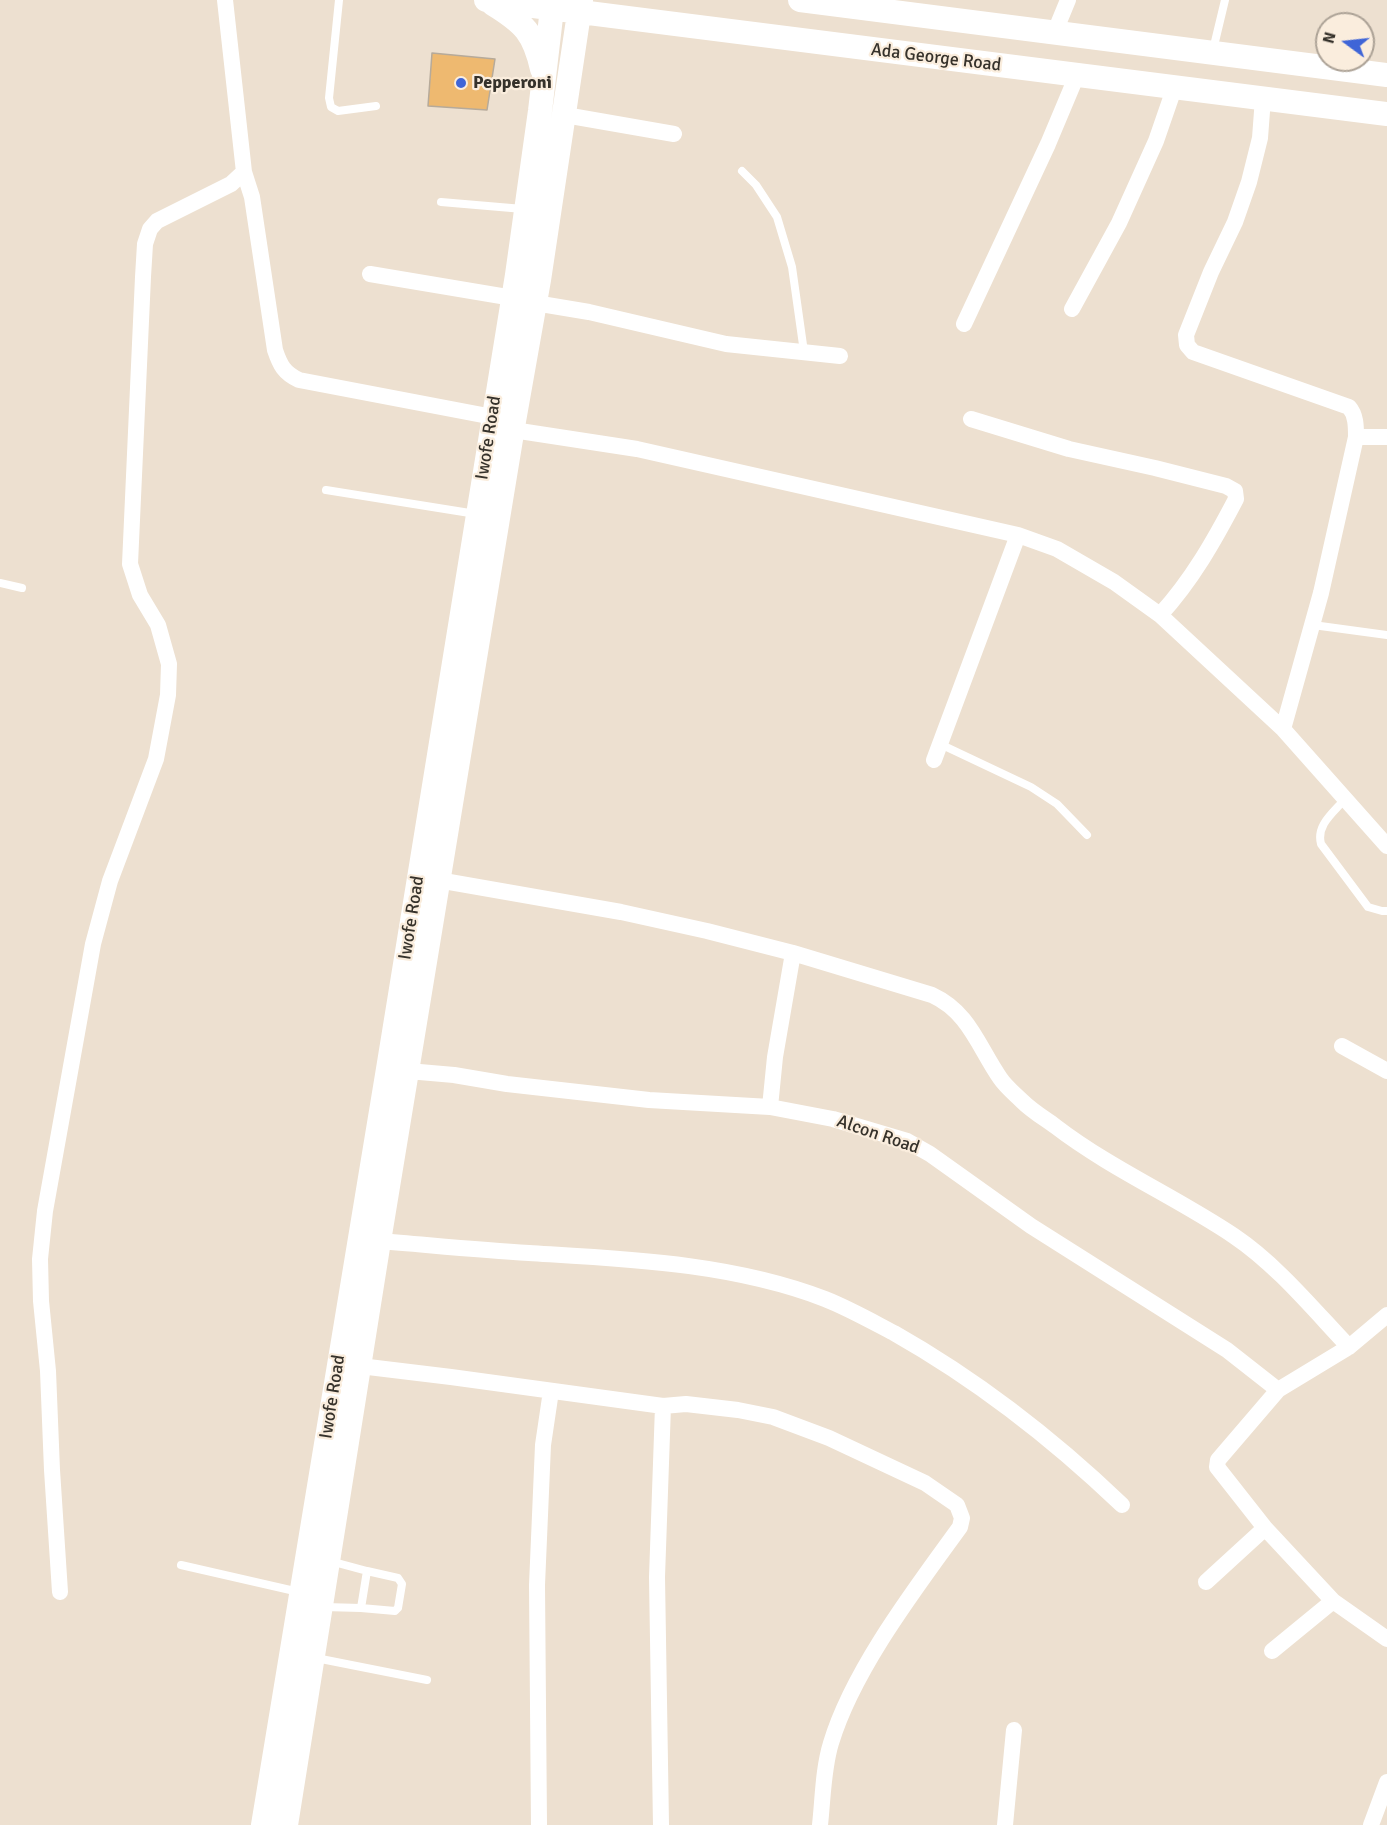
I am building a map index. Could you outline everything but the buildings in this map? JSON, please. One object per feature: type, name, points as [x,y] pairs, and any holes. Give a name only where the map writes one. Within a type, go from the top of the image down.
[{"type":"street","points":[[225,0],[244,172],[252,197],[275,350],[287,375],[299,380],[493,417]]},
{"type":"street","points":[[486,0],[514,17],[531,34],[538,52],[544,80]]},
{"type":"street","name":"Ada George Road","points":[[486,0],[580,6],[1077,75],[1387,114]]},
{"type":"street","points":[[800,0],[1387,75]]},
{"type":"street","points":[[1054,34],[1068,0]]},
{"type":"street","name":"Iwofe Road","points":[[286,1825],[312,1657],[311,1600],[328,1560],[513,430],[524,301],[526,209],[552,4]]},
{"type":"street","name":"Iwofe Road","points":[[263,1825],[311,1600],[388,1069],[493,417],[524,301],[565,115],[580,6]]},
{"type":"street","points":[[964,324],[1048,144],[1077,75]]},
{"type":"street","points":[[1072,309],[1119,223],[1156,141],[1175,86]]},
{"type":"street","points":[[1263,98],[1260,138],[1249,182],[1235,222],[1211,272],[1186,335],[1187,345],[1193,352],[1349,407],[1355,420],[1356,438],[1312,625],[1283,729]]},
{"type":"street","points":[[565,115],[675,134]]},
{"type":"street","points":[[60,1592],[48,1371],[41,1291],[40,1259],[45,1211],[93,944],[110,881],[156,759],[168,695],[169,664],[158,625],[140,595],[130,564],[145,244],[150,230],[157,221],[231,184],[244,172]]},
{"type":"street","points":[[370,274],[589,312],[726,344],[840,356]]},
{"type":"street","points":[[971,419],[1069,449],[1155,468],[1226,486],[1235,491],[1236,499],[1204,556],[1183,590],[1160,615]]},
{"type":"street","points":[[513,430],[637,448],[1018,535],[1057,549],[1114,582],[1160,615],[1283,729],[1387,846]]},
{"type":"street","points":[[1356,438],[1387,437]]},
{"type":"street","points":[[937,752],[1018,535]]},
{"type":"street","points":[[438,880],[621,912],[793,952],[932,995],[947,1002],[962,1017],[1002,1081],[1025,1104],[1072,1140],[1111,1165],[1236,1237],[1262,1258],[1350,1347]]},
{"type":"street","points":[[770,1107],[775,1057],[793,952]]},
{"type":"street","points":[[1342,1046],[1387,1071]]},
{"type":"street","name":"Alcon Road","points":[[408,1071],[649,1100],[770,1107],[833,1119],[907,1141],[930,1154],[1031,1226],[1227,1350],[1278,1390]]},
{"type":"street","points":[[379,1241],[664,1263],[775,1283],[825,1299],[875,1323],[970,1381],[1041,1432],[1084,1468],[1122,1505]]},
{"type":"street","points":[[1387,1315],[1350,1347],[1278,1390],[1218,1460],[1217,1467],[1265,1528],[1333,1601],[1387,1639]]},
{"type":"street","points":[[360,1366],[663,1406],[707,1405],[773,1417],[838,1442],[925,1483],[957,1505],[962,1518],[960,1527],[880,1644],[856,1685],[837,1726],[830,1745],[826,1767],[820,1825]]},
{"type":"street","points":[[539,1825],[537,1585],[543,1445],[551,1391]]},
{"type":"street","points":[[661,1825],[657,1577],[663,1406]]},
{"type":"street","points":[[1206,1582],[1265,1528]]},
{"type":"street","points":[[1272,1651],[1333,1601]]},
{"type":"street","points":[[1005,1825],[1014,1730]]},
{"type":"street","points":[[1371,1825],[1387,1782]]},
{"type":"lane","points":[[339,0],[329,99],[332,107],[339,111],[376,106]]},
{"type":"lane","points":[[1212,54],[1226,0]]},
{"type":"lane","points":[[742,171],[756,184],[777,217],[792,267],[804,353]]},
{"type":"lane","points":[[441,202],[526,209]]},
{"type":"lane","points":[[326,490],[477,514]]},
{"type":"lane","points":[[0,583],[22,588]]},
{"type":"lane","points":[[1312,625],[1387,635]]},
{"type":"lane","points":[[937,752],[1031,787],[1058,804],[1087,835]]},
{"type":"lane","points":[[1346,799],[1321,826],[1319,837],[1321,844],[1368,907],[1387,911]]},
{"type":"lane","points":[[181,1565],[311,1600],[392,1612],[398,1608],[402,1584],[398,1578],[328,1560]]},
{"type":"lane","points":[[361,1608],[367,1571]]},
{"type":"lane","points":[[312,1657],[427,1680]]},
{"type":"place","name":"Pepperoni","points":[[461,83]]}]
